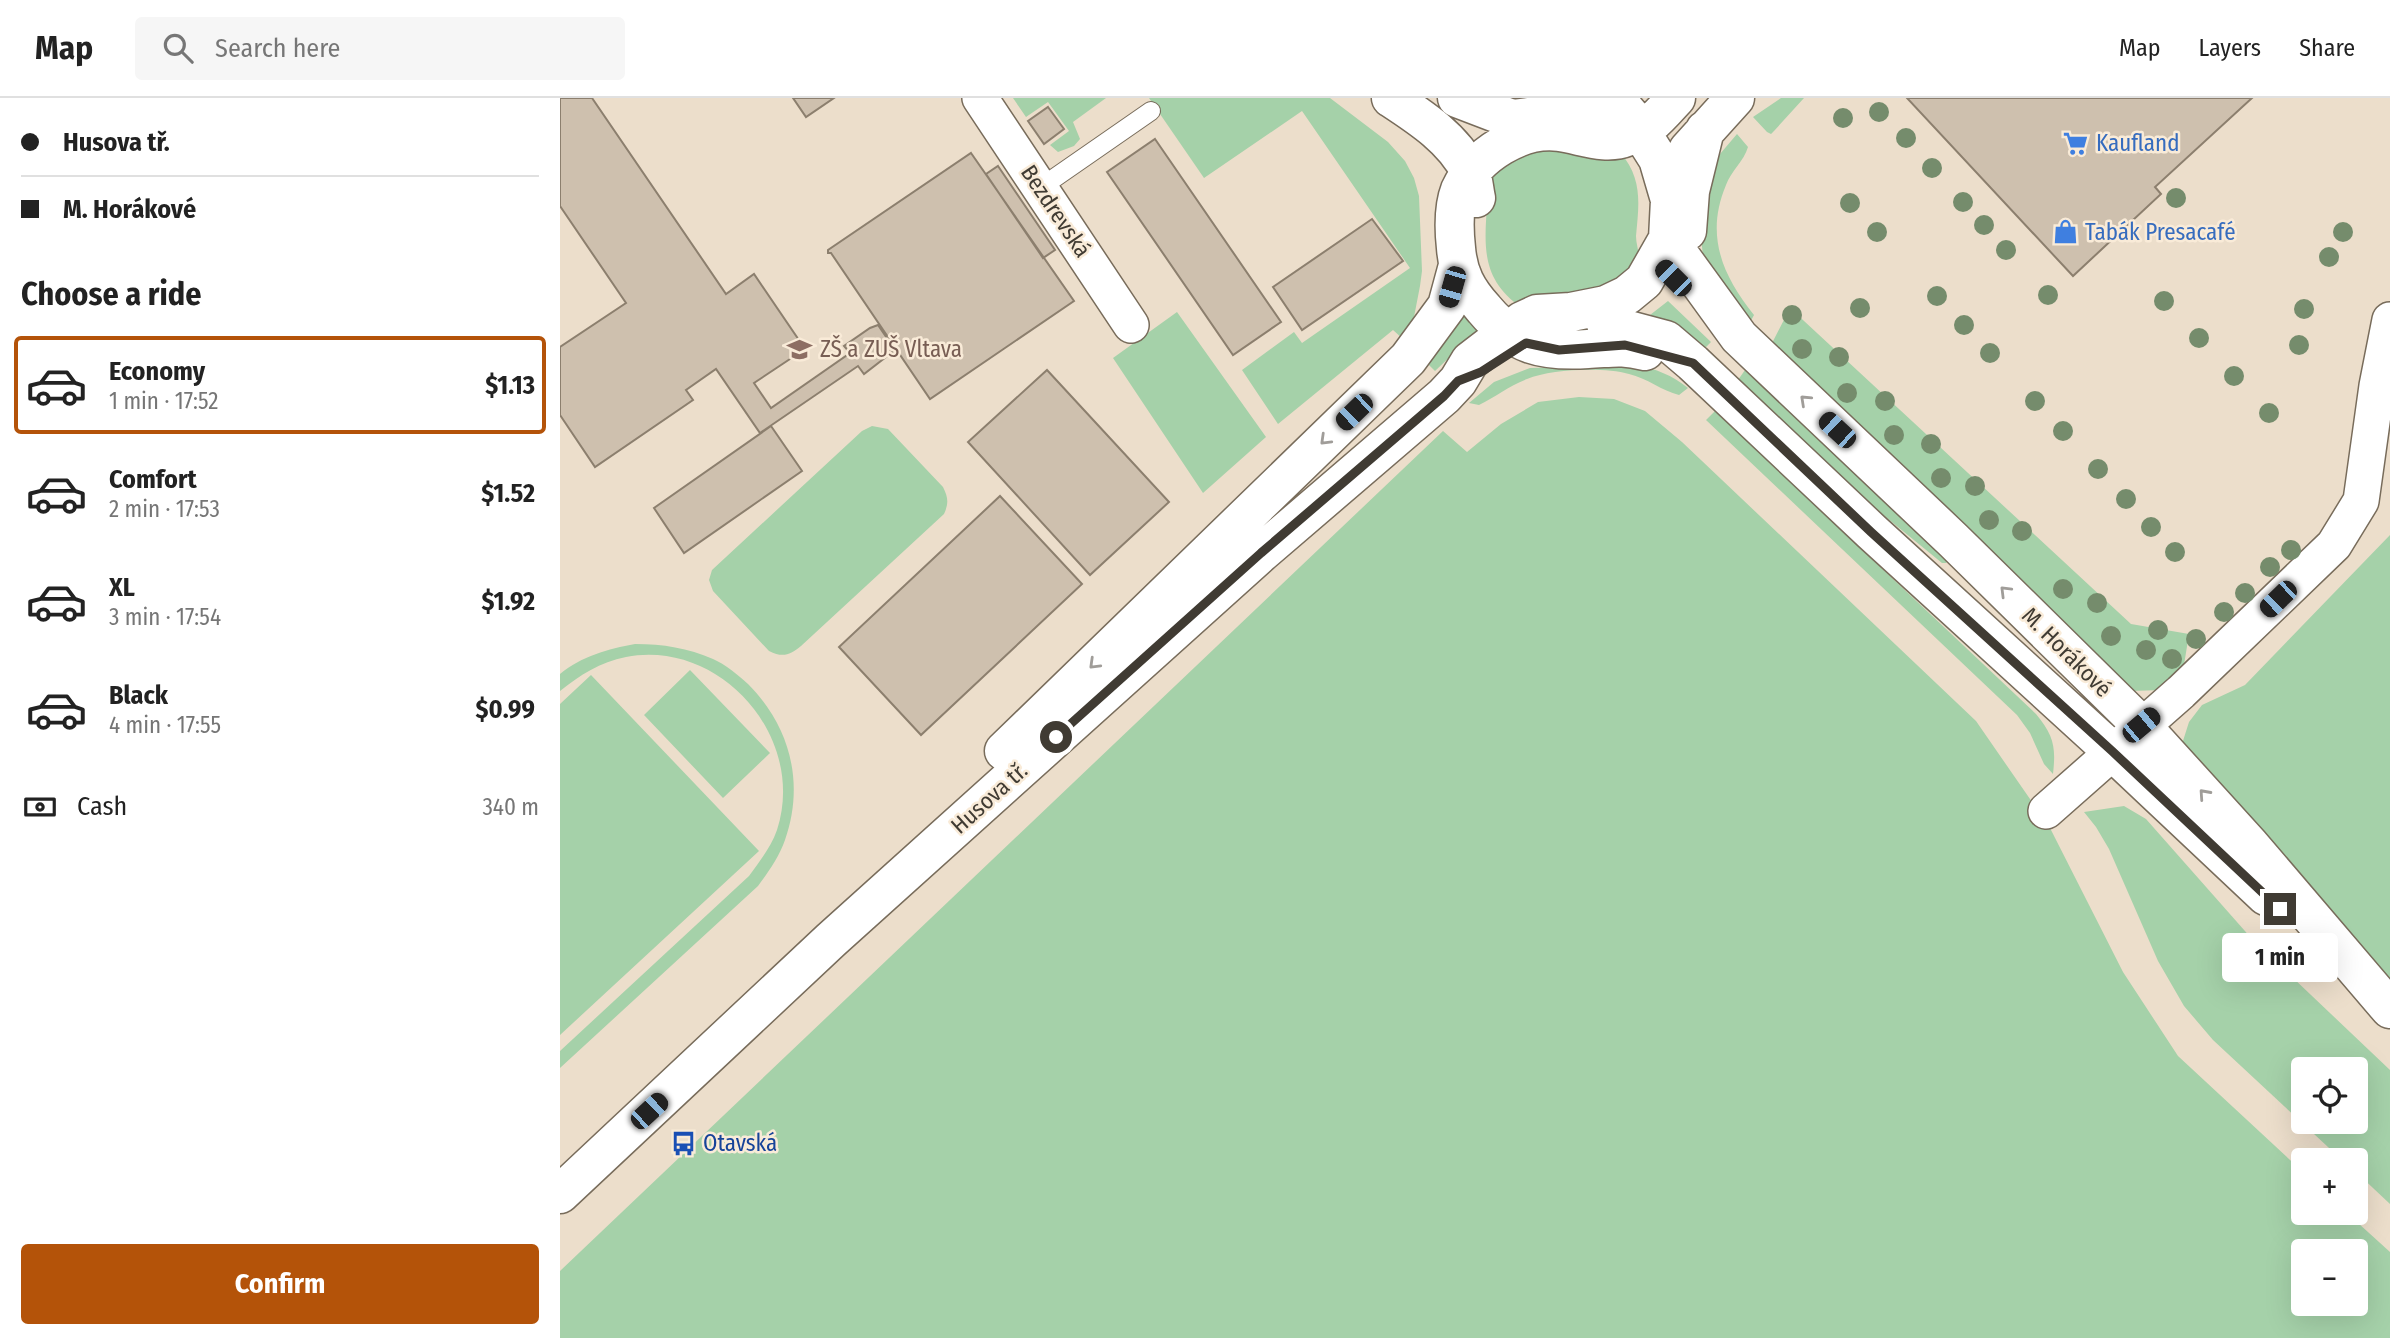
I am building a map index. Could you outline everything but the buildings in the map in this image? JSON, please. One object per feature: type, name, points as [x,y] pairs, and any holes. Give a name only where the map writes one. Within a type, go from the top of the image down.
[{"type":"street","name":"Bezdrevská","points":[[980,98],[1131,325]]},
{"type":"street","points":[[1366,98],[1459,178]]},
{"type":"street","points":[[1391,98],[1429,123],[1459,178],[1476,200],[1471,235],[1477,265],[1497,298],[1525,332],[1566,333],[1605,324],[1633,314],[1653,301],[1671,259],[1705,130]]},
{"type":"street","points":[[1457,98],[1512,119]]},
{"type":"street","points":[[1423,337],[1432,284],[1438,203],[1459,178],[1483,137],[1512,119],[1545,114],[1620,116],[1653,124],[1676,98]]},
{"type":"street","points":[[1664,179],[1735,98]]},
{"type":"street","points":[[1620,116],[1597,140],[1557,132],[1525,135],[1506,142],[1459,178],[1455,239],[1457,269],[1481,305],[1559,350],[1625,345],[1693,363]]},
{"type":"street","points":[[1620,116],[1658,159],[1670,200],[1671,259]]},
{"type":"street","points":[[1620,116],[1648,181],[1651,214],[1648,244],[1671,259]]},
{"type":"street","points":[[1525,332],[1537,314],[1572,312],[1606,305],[1627,295],[1671,259]]},
{"type":"street","name":"M. Horákové","points":[[1671,259],[1696,309],[1716,327],[1745,342],[1953,540],[2141,725],[2250,845],[2390,1010]]},
{"type":"street","name":"Husova tř.","points":[[831,940],[909,842],[1408,359],[1447,306],[1457,269]]},
{"type":"street","points":[[2046,811],[2181,692],[2334,545],[2361,501],[2377,386],[2390,320]]},
{"type":"street","name":"M. Horákové","points":[[1605,324],[1666,340],[1693,363],[1871,532],[2112,751],[2390,1010]]},
{"type":"street","name":"Husova tř.","points":[[560,1194],[831,940],[1261,553],[1458,381],[1481,372],[1525,332]]},
{"type":"lane","points":[[1040,188],[1151,111]]},
{"type":"green space","points":[[1013,98],[1106,98],[1073,122],[1080,139],[1074,146],[1058,152],[1050,145],[1069,131],[1048,102],[1026,117]]},
{"type":"green space","points":[[1149,98],[1330,98],[1388,142],[1405,161],[1414,178],[1419,196],[1422,271],[1414,317],[1408,332],[1403,339],[1393,330],[1278,424],[1242,370],[1294,332],[1302,343],[1410,268],[1302,111],[1204,178]]},
{"type":"green space","points":[[1781,98],[1804,98],[1771,134],[1753,117]]},
{"type":"green space","points":[[1737,134],[1748,147],[1726,185],[1720,203],[1717,238],[1720,254],[1733,285],[1754,315],[1747,328],[1703,257],[1701,236],[1710,173],[1720,154]]},
{"type":"green space","points":[[1536,145],[1620,152],[1633,172],[1638,192],[1636,236],[1639,258],[1632,279],[1522,308],[1499,286],[1488,263],[1486,250],[1486,184],[1498,160]]},
{"type":"green space","points":[[1457,300],[1478,330],[1435,371],[1426,362]]},
{"type":"green space","points":[[1668,301],[1711,342],[1704,349],[1673,324],[1650,315]]},
{"type":"green space","points":[[1790,308],[2131,624],[2189,634],[2184,665],[2163,690],[2130,691],[1768,351]]},
{"type":"green space","points":[[1177,312],[1266,437],[1203,493],[1113,358]]},
{"type":"green space","points":[[1636,365],[1664,373],[1688,388],[1679,395],[1629,374],[1606,370],[1578,370],[1527,379],[1479,405],[1469,403],[1494,382],[1530,368]]},
{"type":"green space","points":[[1745,370],[1948,560],[1946,563],[1942,563],[1882,514],[1738,380]]},
{"type":"green space","points":[[1579,397],[1614,399],[1645,411],[1682,442],[1976,721],[2050,828],[2123,972],[2178,1056],[2291,1161],[2291,1225],[2360,1225],[2390,1252],[2390,1338],[560,1338],[560,1271],[1443,431],[1467,452],[1501,424],[1538,402]]},
{"type":"green space","points":[[1715,411],[2036,714],[2047,729],[2052,742],[2053,774],[2044,764],[2030,733],[2017,715],[1706,420]]},
{"type":"green space","points":[[872,426],[888,429],[943,487],[947,500],[944,514],[801,646],[786,654],[769,651],[713,591],[709,580],[712,570],[862,431]]},
{"type":"green space","points":[[2390,535],[2390,979],[2182,744],[2189,722],[2202,705],[2245,685]]},
{"type":"green space","points":[[635,644],[675,647],[704,655],[736,673],[748,684],[774,718],[790,756],[794,797],[791,819],[780,852],[758,886],[560,1068],[560,1051],[749,876],[777,830],[783,795],[779,762],[767,730],[748,702],[723,680],[694,664],[661,655],[626,657],[591,670],[560,691],[560,674],[577,662],[615,648]]},
{"type":"green space","points":[[690,670],[770,753],[723,798],[644,715]]},
{"type":"green space","points":[[591,675],[759,851],[560,1035],[560,704]]},
{"type":"green space","points":[[2124,806],[2146,819],[2252,939],[2390,1070],[2390,1204],[2368,1183],[2368,1148],[2329,1148],[2314,1134],[2368,1134],[2368,1057],[2291,1057],[2291,1113],[2213,1040],[2184,1006],[2158,961],[2109,849],[2084,812]]},
{"type":"place","name":"Kaufland","points":[[2076,143]]},
{"type":"place","name":"Tabák Presacafé","points":[[2065,232]]},
{"type":"place","name":"ZŠ a ZUŠ Vltava","points":[[800,349]]},
{"type":"place","name":"Otavská","points":[[683,1143]]},
{"type":"route","points":[[1056,737],[1458,381],[1481,372],[1526,343],[1559,350],[1625,345],[1693,363],[1871,532],[2112,751],[2280,909]]}]
